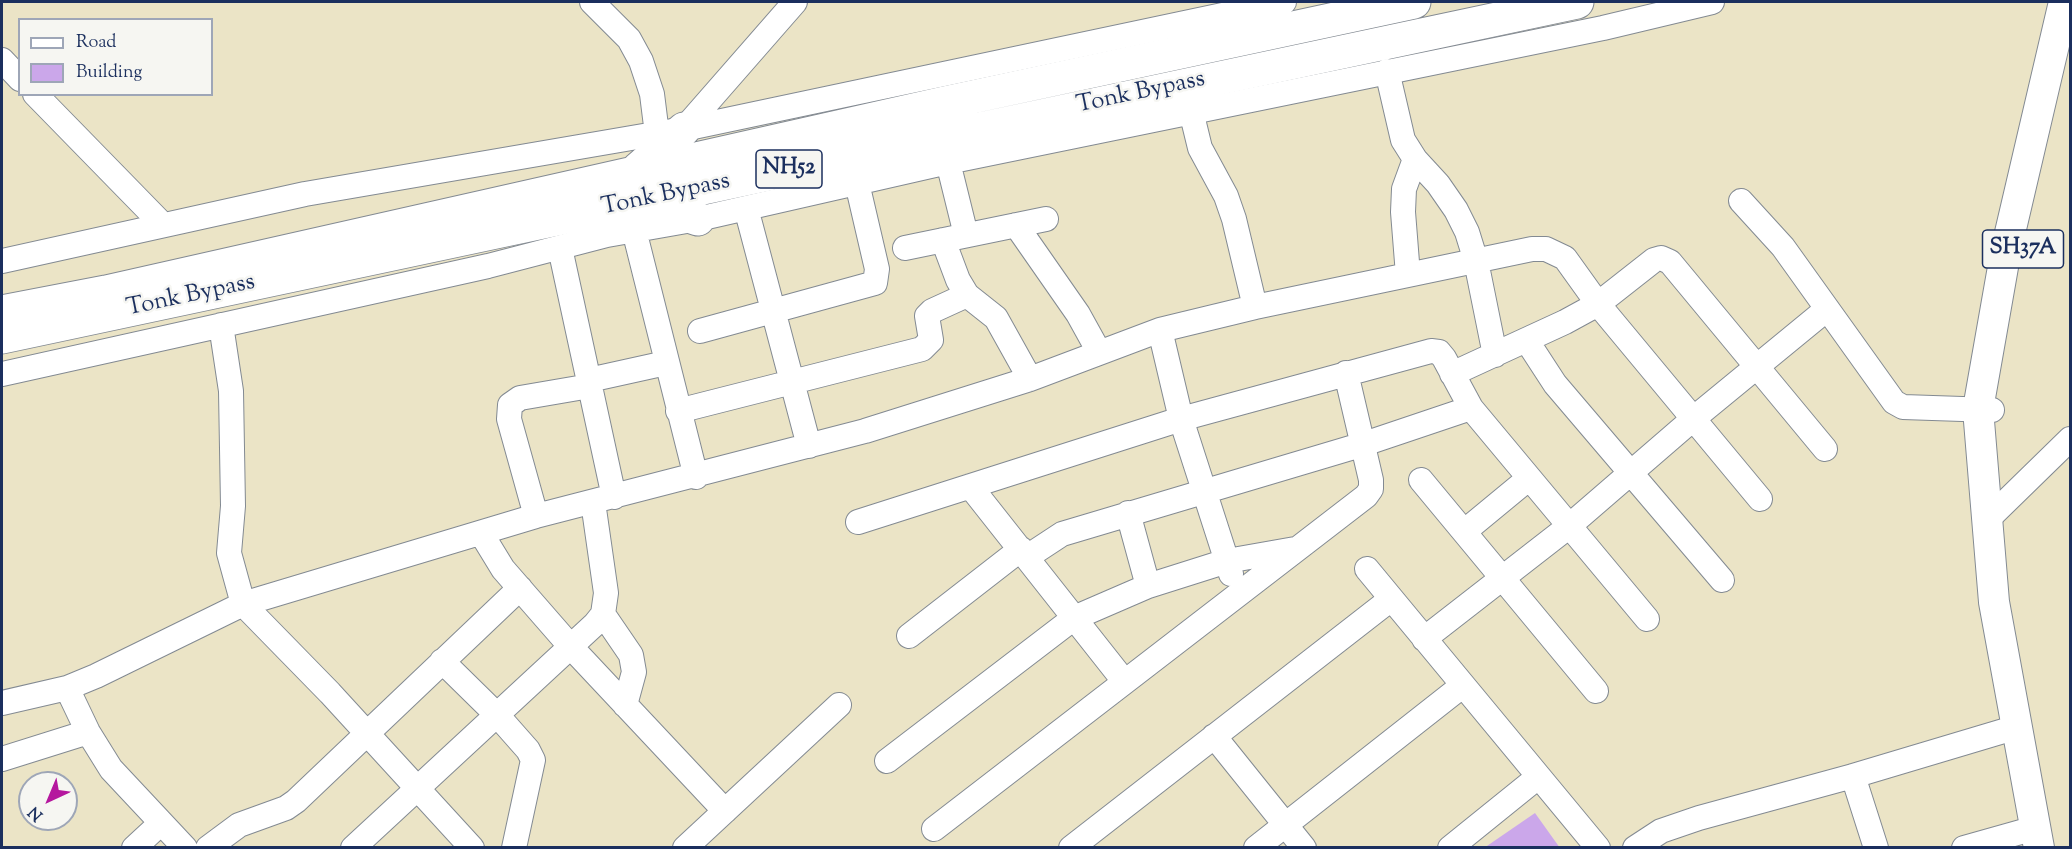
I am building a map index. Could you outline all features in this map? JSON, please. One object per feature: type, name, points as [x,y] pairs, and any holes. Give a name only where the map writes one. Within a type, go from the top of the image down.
[{"type":"highway","name":"NH52","points":[[2,312],[637,201],[1414,2]]},
{"type":"highway","name":"Tonk Bypass","points":[[2,337],[1577,2]]},
{"type":"highway","points":[[671,132],[637,201],[698,219]]},
{"type":"main road","name":"SH37A","points":[[2037,838],[1994,602],[1982,449],[2006,250],[2064,2]]},
{"type":"main road","name":"SH37A","points":[[1985,410],[2070,51]]},
{"type":"street","points":[[592,2],[629,39],[671,132]]},
{"type":"street","points":[[671,132],[795,2]]},
{"type":"street","points":[[2,261],[306,194],[671,132],[1284,2]]},
{"type":"street","points":[[698,219],[948,162],[1603,28],[1712,2]]},
{"type":"street","points":[[2,60],[18,77]]},
{"type":"street","points":[[1387,71],[1396,118],[1403,140],[1415,159],[1438,184],[1456,210],[1476,261],[1495,355]]},
{"type":"street","points":[[37,96],[164,225]]},
{"type":"street","points":[[1191,111],[1200,148],[1226,196],[1234,219],[1255,307]]},
{"type":"street","points":[[1408,275],[1403,212],[1404,189],[1415,159]]},
{"type":"street","points":[[948,162],[958,280],[967,295],[996,318],[1030,379]]},
{"type":"street","points":[[700,331],[875,283],[877,269],[857,183]]},
{"type":"street","points":[[2,374],[560,248],[637,201],[666,363],[696,477]]},
{"type":"street","points":[[1741,201],[1783,247],[1894,402],[1903,407],[1985,410]]},
{"type":"street","points":[[746,208],[809,446]]},
{"type":"street","points":[[906,248],[1046,219]]},
{"type":"street","points":[[1016,225],[1078,314],[1099,352]]},
{"type":"street","points":[[353,848],[498,716],[603,614],[606,593],[603,500],[589,383],[560,248]]},
{"type":"street","points":[[2,703],[67,688],[243,604],[536,516],[696,477],[865,431],[1030,379],[1160,330],[1255,307],[1532,249],[1546,249],[1565,258],[1598,304],[1760,499]]},
{"type":"street","points":[[1452,374],[1527,341],[1598,304],[1654,260],[1661,258],[1670,262],[1826,448]]},
{"type":"street","points":[[678,411],[922,349],[931,340],[927,316],[932,311],[967,295]]},
{"type":"street","points":[[1424,639],[1568,528],[1693,419],[1827,309]]},
{"type":"street","points":[[221,326],[231,391],[232,506],[229,553],[243,604],[367,733],[472,848]]},
{"type":"street","points":[[1160,330],[1181,419],[1238,594]]},
{"type":"street","points":[[1527,341],[1555,384],[1722,580]]},
{"type":"street","points":[[858,522],[1181,419],[1431,351],[1439,352],[1471,408],[1568,528],[1647,619]]},
{"type":"street","points":[[536,516],[509,419],[510,405],[520,398],[666,363]]},
{"type":"street","points":[[934,829],[1366,496],[1371,489],[1364,444],[1346,373]]},
{"type":"street","points":[[909,636],[1024,553],[1062,534],[1364,444],[1471,408]]},
{"type":"street","points":[[1986,521],[2070,439]]},
{"type":"street","points":[[1465,531],[1528,479]]},
{"type":"street","points":[[1421,480],[1504,577],[1596,691]]},
{"type":"street","points":[[970,486],[1124,681]]},
{"type":"street","points":[[1128,513],[1148,586]]},
{"type":"street","points":[[481,532],[503,569],[519,588],[571,647],[725,811]]},
{"type":"street","points":[[887,761],[1074,618],[1148,586],[1227,561],[1295,549]]},
{"type":"street","points":[[1367,569],[1598,848]]},
{"type":"street","points":[[208,848],[239,825],[286,808],[296,801],[519,588]]},
{"type":"street","points":[[1071,848],[1391,599]]},
{"type":"street","points":[[603,614],[631,655],[634,672],[625,705]]},
{"type":"street","points":[[442,662],[498,716],[528,750],[533,760],[514,848]]},
{"type":"street","points":[[1256,848],[1462,686]]},
{"type":"street","points":[[67,688],[88,732],[111,769],[185,848]]},
{"type":"street","points":[[685,848],[839,705]]},
{"type":"street","points":[[1635,848],[1661,831],[1699,818],[1853,776],[2017,727]]},
{"type":"street","points":[[2,759],[88,732]]},
{"type":"street","points":[[1214,736],[1304,848]]},
{"type":"street","points":[[1853,776],[1876,848]]},
{"type":"street","points":[[1450,848],[1538,777]]},
{"type":"street","points":[[134,848],[161,823]]},
{"type":"street","points":[[1964,848],[2037,838]]},
{"type":"building","points":[[1535,813],[1560,848],[1484,848]]}]
